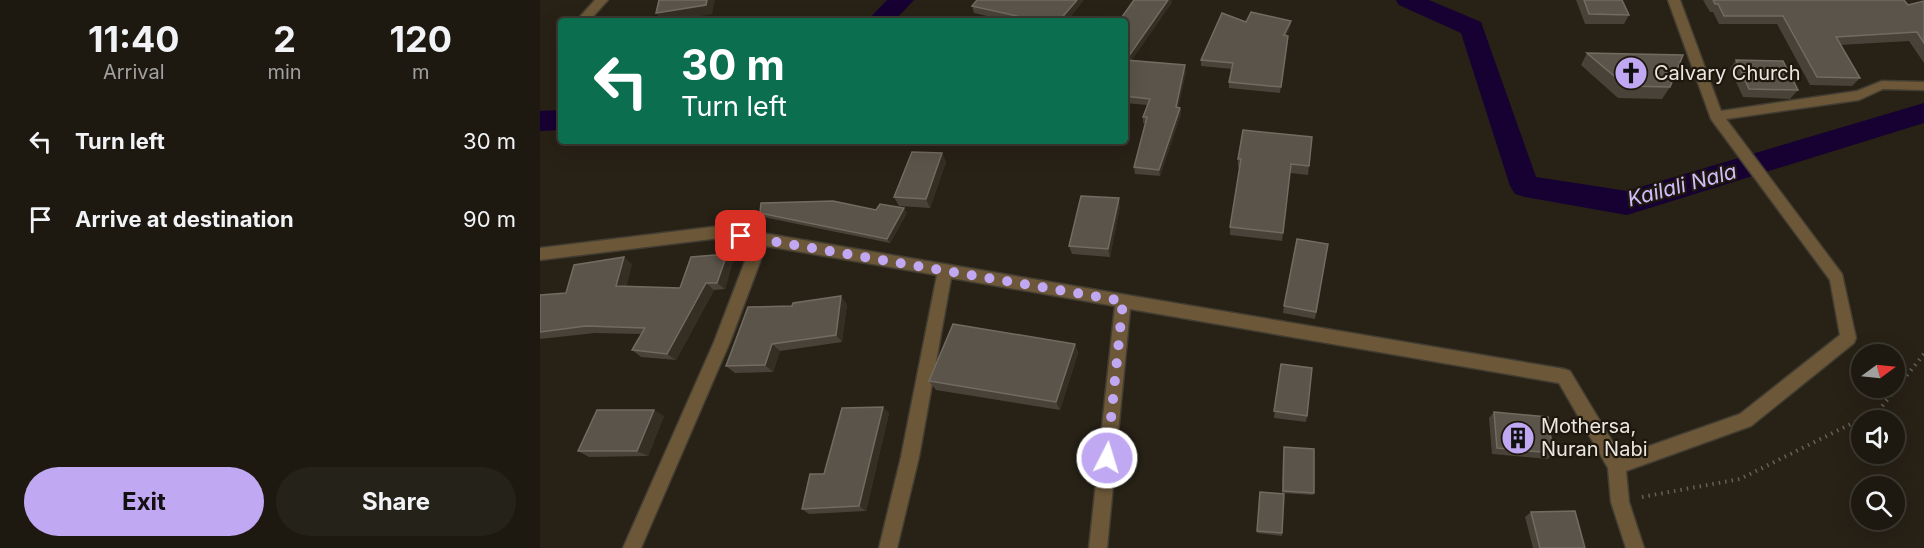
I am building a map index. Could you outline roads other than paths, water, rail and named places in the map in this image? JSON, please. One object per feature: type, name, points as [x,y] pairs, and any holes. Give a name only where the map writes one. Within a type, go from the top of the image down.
[{"type":"street","points":[[585,18],[602,0]]},
{"type":"street","points":[[1617,466],[1745,420],[1848,338],[1837,278],[1716,116],[1674,0]]},
{"type":"street","points":[[1716,116],[1858,95],[1882,85],[1924,87]]},
{"type":"street","points":[[540,254],[720,232],[1564,376],[1617,466],[1620,502],[1635,548]]},
{"type":"street","points":[[632,548],[717,353],[761,239]]},
{"type":"street","points":[[888,548],[910,457],[945,271]]},
{"type":"street","points":[[1098,548],[1123,301]]},
{"type":"waterway","name":"Kailali Nala","points":[[882,18],[902,0]]},
{"type":"waterway","name":"Kailali Nala","points":[[1408,0],[1472,28],[1525,186],[1627,203],[1924,113]]},
{"type":"waterway","name":"Kailali Nala","points":[[540,121],[558,120]]},
{"type":"place","name":"Calvary Church","points":[[1631,73]]},
{"type":"place","name":"Mothersa, Nuran Nabi","points":[[1518,438]]}]
